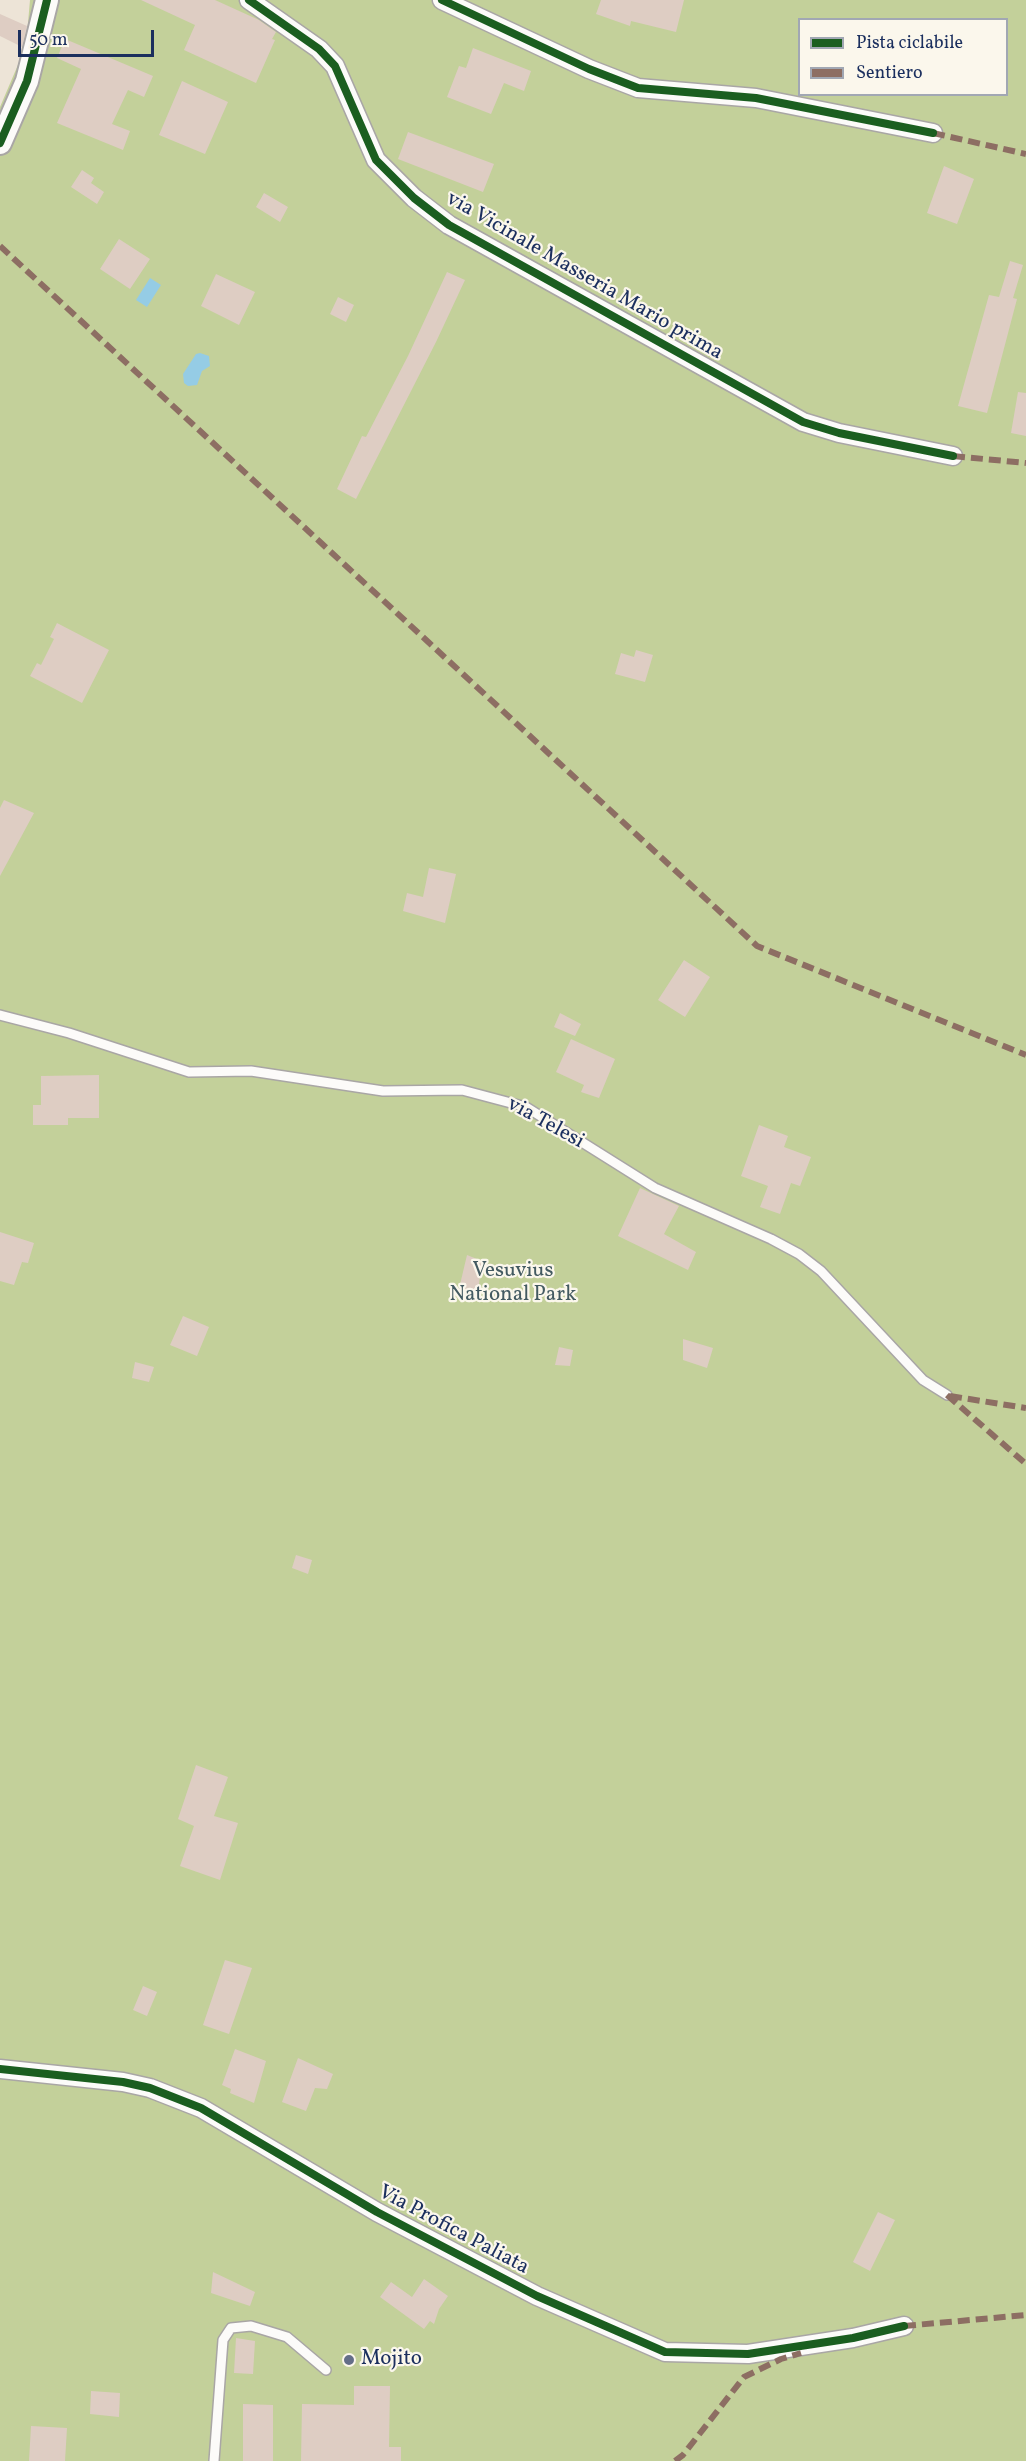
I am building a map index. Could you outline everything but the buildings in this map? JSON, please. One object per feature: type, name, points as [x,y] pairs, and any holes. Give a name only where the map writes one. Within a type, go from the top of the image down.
[{"type":"street","points":[[0,143],[27,81],[47,0]]},
{"type":"street","name":"via Vicinale Masseria Mario prima","points":[[249,0],[319,49],[334,66],[376,160],[414,198],[449,225],[803,422],[839,433],[953,456]]},
{"type":"street","points":[[442,0],[589,69],[638,88],[756,98],[933,133]]},
{"type":"street","name":"Via Profica Paliata","points":[[0,2069],[123,2082],[150,2088],[201,2108],[377,2212],[477,2265],[537,2296],[665,2352],[748,2354],[853,2338],[904,2326]]},
{"type":"lane","name":"via Telesi","points":[[0,1015],[69,1033],[189,1072],[251,1071],[383,1091],[462,1090],[526,1107],[655,1188],[771,1239],[799,1254],[821,1271],[923,1380],[947,1395]]},
{"type":"lane","points":[[214,2461],[223,2340],[231,2328],[251,2326],[287,2337],[326,2370]]},
{"type":"green space","name":"Vesuvius National Park","points":[[30,0],[1026,0],[1026,2461],[0,2461],[0,107],[26,46]]},
{"type":"water","points":[[150,278],[161,285],[147,307],[136,300]]},
{"type":"water","points":[[196,354],[209,356],[210,366],[202,371],[197,385],[188,386],[184,383],[183,374]]},
{"type":"marked path","points":[[933,133],[1026,154]]},
{"type":"marked path","points":[[0,246],[757,946],[1026,1055]]},
{"type":"marked path","points":[[953,456],[1026,463]]},
{"type":"marked path","points":[[947,1395],[1026,1464]]},
{"type":"marked path","points":[[950,1396],[1026,1408]]},
{"type":"marked path","points":[[904,2326],[1026,2315]]},
{"type":"marked path","points":[[675,2461],[683,2455],[744,2377],[781,2359],[801,2353]]},
{"type":"cycle path","points":[[0,143],[27,81],[47,0]]},
{"type":"cycle path","points":[[249,0],[319,49],[335,66],[376,160],[414,198],[449,225],[803,422],[839,433],[953,456]]},
{"type":"cycle path","points":[[442,0],[589,69],[638,88],[756,98],[933,133]]},
{"type":"cycle path","points":[[0,2069],[123,2082],[150,2088],[201,2108],[377,2212],[537,2296],[665,2352],[748,2354],[853,2338],[904,2326]]},
{"type":"place","name":"Mojito","points":[[349,2360]]}]
